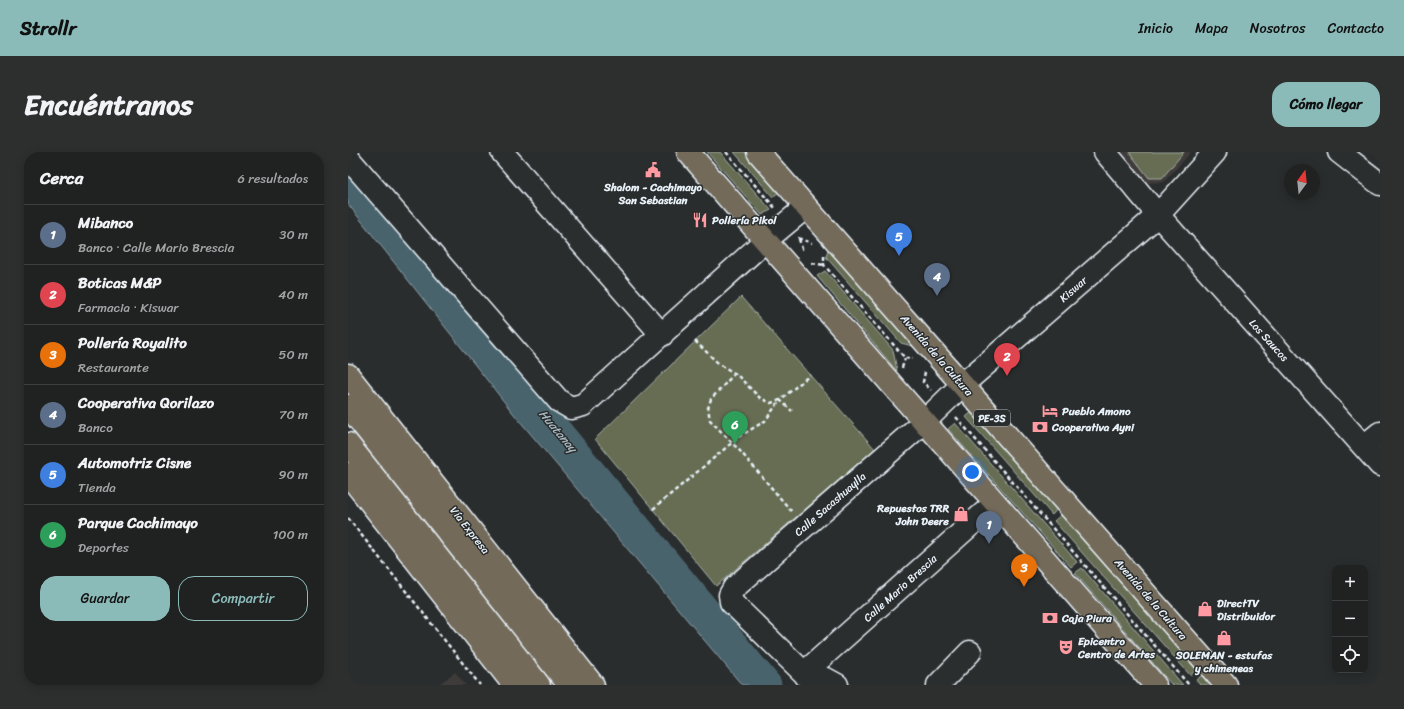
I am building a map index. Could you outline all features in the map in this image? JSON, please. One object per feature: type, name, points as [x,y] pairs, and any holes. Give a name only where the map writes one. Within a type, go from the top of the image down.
[{"type":"main road","points":[[688,152],[1155,685]]},
{"type":"main road","name":"Avenida de la Cultura","points":[[758,152],[1226,685]]},
{"type":"main road","name":"Vía Expresa","points":[[348,375],[513,584],[586,684]]},
{"type":"main road","name":"Vía Expresa","points":[[348,406],[457,544],[586,684]]},
{"type":"main road","points":[[348,444],[539,685]]},
{"type":"main road","points":[[348,474],[514,685]]},
{"type":"main road","points":[[457,544],[513,584]]},
{"type":"main road","points":[[438,558],[464,621]]},
{"type":"street","points":[[502,152],[662,335]]},
{"type":"street","name":"Los Saucos","points":[[1105,152],[1158,215],[1372,439],[1380,465]]},
{"type":"street","name":"Kiswar","points":[[925,421],[962,385],[1158,215],[1215,152]]},
{"type":"street","points":[[1339,152],[1380,184]]},
{"type":"street","points":[[348,158],[559,401],[571,408],[583,405],[766,240],[806,207]]},
{"type":"street","name":"Calle Sacashuaylla","points":[[808,679],[731,602],[730,594],[734,588],[925,421]]},
{"type":"street","name":"Calle Mario Brescia","points":[[808,679],[995,503]]},
{"type":"street","points":[[938,685],[970,652]]},
{"type":"street","points":[[808,679],[826,679],[837,685]]},
{"type":"path","points":[[799,239],[804,254]]},
{"type":"path","points":[[810,262],[824,265]]},
{"type":"path","points":[[695,341],[719,364],[735,373],[760,398],[772,403],[780,400]]},
{"type":"path","points":[[735,373],[711,399],[708,408],[710,420],[732,443],[796,517]]},
{"type":"path","points":[[653,509],[732,443],[765,422],[780,400],[810,375]]},
{"type":"path","points":[[780,400],[792,411]]},
{"type":"path","points":[[348,518],[480,685]]},
{"type":"shaded area","points":[[1119,152],[1191,152],[1164,182],[1146,183]]},
{"type":"shaded area","points":[[455,672],[466,685],[438,685]]},
{"type":"green space","points":[[707,152],[720,152],[771,210],[762,215]]},
{"type":"green space","points":[[734,152],[748,152],[781,190],[773,197]]},
{"type":"green space","points":[[1129,152],[1184,152],[1162,178],[1149,178]]},
{"type":"green space","points":[[829,246],[920,348],[901,343],[826,257]]},
{"type":"green space","points":[[825,271],[893,350],[897,371],[817,276]]},
{"type":"green space","points":[[741,297],[875,449],[716,586],[595,439]]},
{"type":"green space","points":[[973,411],[1058,508],[1052,515],[966,417]]},
{"type":"green space","points":[[955,423],[1077,562],[1071,567],[948,429]]},
{"type":"green space","points":[[1062,514],[1198,668],[1190,675],[1054,521]]},
{"type":"green space","points":[[1082,568],[1183,685],[1172,685],[1075,573]]},
{"type":"green space","points":[[1204,674],[1213,685],[1200,685],[1196,680]]},
{"type":"water","points":[[348,177],[767,685],[742,685],[513,413],[348,204]]},
{"type":"waterway","name":"Huatanay","points":[[348,177],[767,685]]},
{"type":"place","name":"Shalom - Cachimayo San Sebastian","points":[[653,170]]},
{"type":"place","name":"Pollería Pikol","points":[[700,220]]},
{"type":"place","name":"Automotriz Cisne","points":[[899,256]]},
{"type":"place","name":"Cooperativa Qorilazo","points":[[937,296]]},
{"type":"place","name":"Boticas M&P","points":[[1007,376]]},
{"type":"place","name":"Pueblo Amono","points":[[1050,411]]},
{"type":"place","name":"Cooperativa Ayni","points":[[1040,427]]},
{"type":"place","name":"Parque Cachimayo","points":[[735,444]]},
{"type":"place","name":"Repuestos TRR John Deere","points":[[961,514]]},
{"type":"place","name":"Mibanco","points":[[989,544]]},
{"type":"place","name":"Pollería Royalito","points":[[1024,587]]},
{"type":"place","name":"DirectTV Distribuidor","points":[[1205,609]]},
{"type":"place","name":"Caja Piura","points":[[1050,618]]},
{"type":"place","name":"SOLEMAN - estufas y chimeneas","points":[[1224,638]]},
{"type":"place","name":"Epicentro Centro de Artes","points":[[1066,647]]}]
